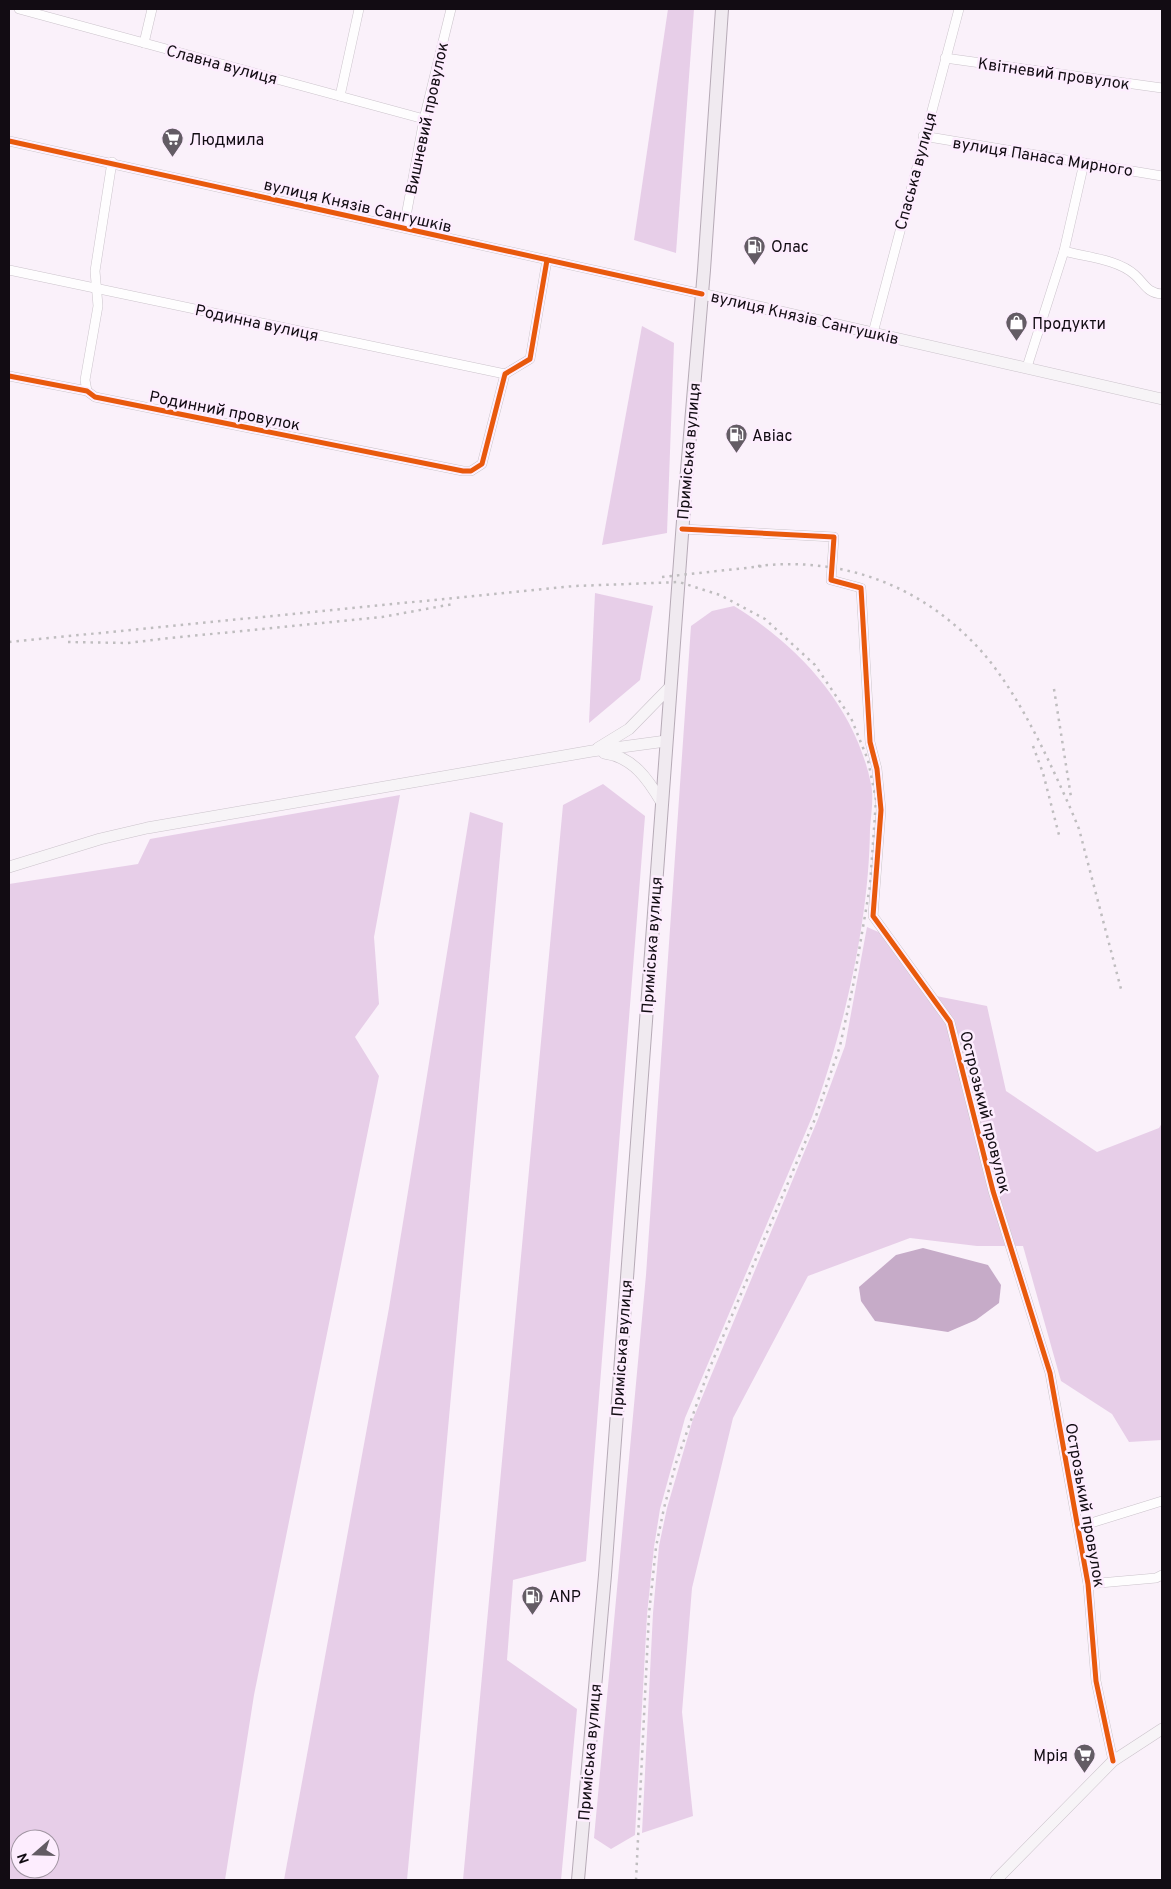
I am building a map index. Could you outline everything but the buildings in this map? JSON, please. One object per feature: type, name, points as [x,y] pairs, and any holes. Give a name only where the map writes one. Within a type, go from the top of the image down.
[{"type":"main road","name":"Приміська вулиця","points":[[578,1880],[605,1576],[722,9]]},
{"type":"main road","name":"вулиця Князів Сангушків","points":[[702,294],[1162,399]]},
{"type":"main road","points":[[592,751],[629,729],[670,688]]},
{"type":"main road","points":[[9,867],[100,839],[147,828],[592,751],[666,741]]},
{"type":"main road","points":[[592,751],[624,758],[638,768],[662,803]]},
{"type":"main road","points":[[996,1880],[1113,1761],[1162,1729]]},
{"type":"street","name":"Славна вулиця","points":[[19,9],[424,119]]},
{"type":"street","points":[[144,43],[152,9]]},
{"type":"street","name":"Вишневий провулок","points":[[404,228],[424,119],[450,9]]},
{"type":"street","name":"Спаська вулиця","points":[[873,333],[923,136],[959,9]]},
{"type":"street","points":[[340,96],[356,10]]},
{"type":"street","name":"Квітневий провулок","points":[[945,58],[1162,88]]},
{"type":"street","name":"вулиця Панаса Мирного","points":[[923,136],[1162,176]]},
{"type":"street","name":"вулиця Князів Сангушків","points":[[9,141],[112,162],[702,294]]},
{"type":"street","points":[[87,390],[85,380],[98,306],[95,271],[112,162]]},
{"type":"street","points":[[1027,367],[1064,251],[1084,163]]},
{"type":"street","points":[[1064,251],[1120,266],[1135,275],[1143,286],[1153,293],[1162,294]]},
{"type":"street","points":[[505,374],[530,359],[548,260]]},
{"type":"street","name":"Родинна вулиця","points":[[9,270],[505,374]]},
{"type":"street","name":"Родинний провулок","points":[[9,376],[87,390],[95,397],[463,471],[471,471],[482,464],[505,374]]},
{"type":"street","name":"Острозький провулок","points":[[682,529],[834,537],[831,580],[861,588],[870,742],[881,810],[873,916],[950,1022],[993,1191],[1050,1374],[1088,1584],[1096,1681],[1113,1761]]},
{"type":"street","points":[[1078,1527],[1162,1501]]},
{"type":"street","points":[[1088,1584],[1156,1578],[1162,1575]]},
{"type":"shaded area","points":[[668,9],[694,9],[676,253],[634,240]]},
{"type":"shaded area","points":[[642,326],[674,343],[667,533],[602,545]]},
{"type":"shaded area","points":[[595,593],[653,606],[640,680],[589,723]]},
{"type":"shaded area","points":[[734,606],[758,622],[802,659],[838,704],[852,729],[863,756],[872,789],[869,865],[860,938],[853,975],[824,1083],[812,1117],[685,1418],[660,1509],[647,1615],[635,1835],[611,1849],[594,1838],[646,1275],[691,626],[712,611]]},
{"type":"shaded area","points":[[603,784],[645,816],[586,1561],[513,1580],[507,1660],[577,1709],[561,1880],[463,1880],[563,805]]},
{"type":"shaded area","points":[[400,795],[374,937],[379,1004],[355,1037],[379,1076],[254,1695],[225,1880],[9,1880],[9,884],[138,864],[150,839]]},
{"type":"shaded area","points":[[470,812],[503,823],[407,1880],[284,1880],[389,1308]]},
{"type":"shaded area","points":[[867,927],[883,934],[926,994],[987,1006],[1006,1091],[1097,1152],[1159,1128],[1162,1123],[1162,1440],[1129,1442],[1112,1414],[1061,1381],[1023,1246],[977,1246],[910,1238],[808,1276],[733,1418],[692,1588],[682,1712],[693,1816],[642,1833],[653,1613],[659,1546],[667,1508],[693,1419],[818,1119],[845,1046]]},
{"type":"shaded area","points":[[923,1248],[988,1265],[1001,1285],[999,1303],[976,1320],[948,1332],[875,1321],[861,1301],[859,1287],[896,1255]]},
{"type":"railway","points":[[758,566],[790,564],[822,566],[852,572],[881,581],[909,594],[936,610],[983,653],[997,670],[1033,729],[1054,771],[1079,829],[1121,989]]},
{"type":"railway","points":[[662,577],[764,566]]},
{"type":"railway","points":[[9,642],[575,586],[679,582],[720,595],[765,619],[815,665],[851,718],[868,760],[876,800],[870,886],[853,986],[840,1046],[815,1119],[708,1372],[676,1463],[664,1508],[656,1547],[649,1614],[636,1880]]},
{"type":"railway","points":[[68,642],[128,643],[382,617],[453,604]]},
{"type":"railway","points":[[1054,689],[1071,797]]},
{"type":"railway","points":[[1033,746],[1043,773],[1059,835]]},
{"type":"cycle path","points":[[9,141],[702,294]]},
{"type":"cycle path","points":[[9,376],[87,391],[95,397],[463,471],[471,471],[482,464],[505,374],[530,359],[547,260]]},
{"type":"cycle path","points":[[682,529],[834,537],[831,580],[861,588],[870,742],[877,769],[881,810],[873,916],[950,1022],[993,1191],[1050,1373],[1088,1584],[1096,1681],[1113,1761]]},
{"type":"place","name":"Людмила","points":[[173,158]]},
{"type":"place","name":"Олас","points":[[755,265]]},
{"type":"place","name":"Продукти","points":[[1016,342]]},
{"type":"place","name":"Авіас","points":[[736,454]]},
{"type":"place","name":"ANP","points":[[533,1615]]},
{"type":"place","name":"Мрія","points":[[1084,1774]]}]
